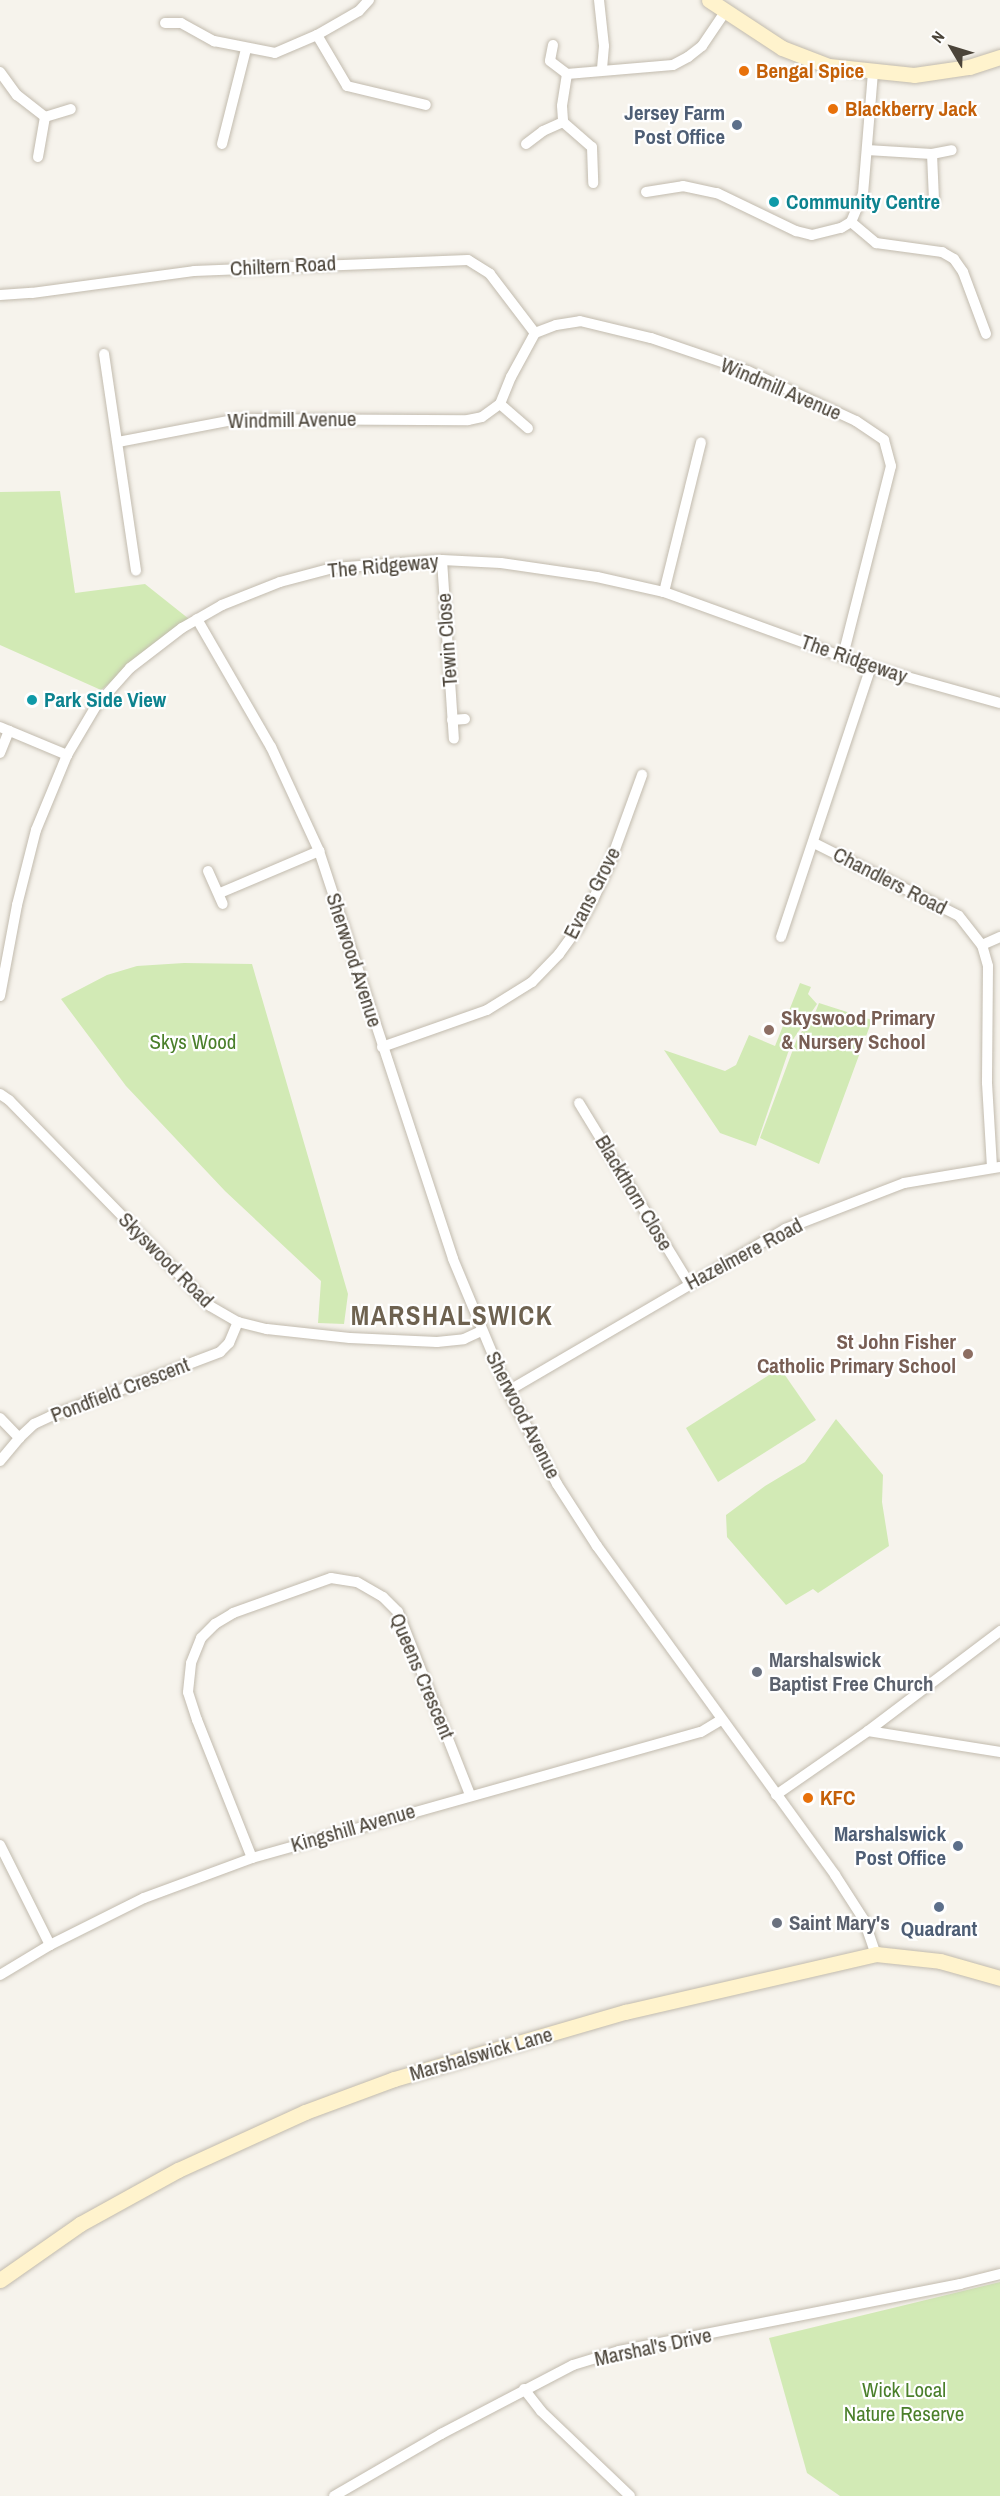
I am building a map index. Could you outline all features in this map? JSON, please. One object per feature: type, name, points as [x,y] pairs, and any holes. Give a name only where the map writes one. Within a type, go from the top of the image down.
[{"type":"street","points":[[165,23],[181,23],[214,41],[246,49],[275,52],[317,35],[359,11],[369,0]]},
{"type":"street","points":[[599,0],[604,46],[602,69]]},
{"type":"street","points":[[709,0],[782,48],[829,66],[914,75],[969,67],[1000,57]]},
{"type":"street","points":[[553,45],[550,61],[567,74],[602,69],[648,69],[673,65],[702,46],[725,12]]},
{"type":"street","points":[[317,35],[347,86],[426,105]]},
{"type":"street","points":[[222,144],[246,49]]},
{"type":"street","points":[[0,72],[17,95],[45,117]]},
{"type":"street","points":[[646,192],[683,186],[717,193],[796,231],[812,235],[827,233],[850,222],[862,195],[873,72]]},
{"type":"street","points":[[567,74],[562,106],[563,122],[592,147],[593,183]]},
{"type":"street","points":[[45,117],[71,109]]},
{"type":"street","points":[[38,158],[45,117]]},
{"type":"street","points":[[526,144],[543,131],[563,122]]},
{"type":"street","points":[[867,150],[932,154],[952,150]]},
{"type":"street","points":[[932,154],[934,200]]},
{"type":"street","points":[[850,222],[876,243],[942,252],[954,259],[963,272],[986,334]]},
{"type":"street","name":"Chiltern Road","points":[[0,295],[32,293],[194,270],[468,260],[490,274],[535,333]]},
{"type":"street","name":"Windmill Avenue","points":[[535,333],[556,325],[580,321],[651,338],[748,371],[856,421],[884,440],[891,466],[843,656]]},
{"type":"street","points":[[528,428],[500,404],[510,377],[535,333]]},
{"type":"street","points":[[104,354],[136,571]]},
{"type":"street","name":"Windmill Avenue","points":[[118,442],[239,419],[468,420],[482,417],[500,404]]},
{"type":"street","points":[[664,592],[701,443]]},
{"type":"street","name":"The Ridgeway","points":[[0,996],[17,905],[36,830],[67,755],[111,688],[154,648],[197,619],[222,605],[270,586],[333,568],[442,560],[501,563],[597,577],[664,592],[871,667],[1000,703]]},
{"type":"street","name":"Tewin Close","points":[[442,560],[454,739]]},
{"type":"street","name":"Sherwood Avenue","points":[[197,619],[271,747],[319,851],[453,1260],[508,1391],[557,1484],[597,1546],[855,1905],[872,1936],[876,1954]]},
{"type":"street","name":"Chandlers Road","points":[[781,937],[871,667]]},
{"type":"street","points":[[452,720],[465,719]]},
{"type":"street","points":[[0,753],[5,729],[67,755]]},
{"type":"street","name":"Evans Grove","points":[[382,1047],[487,1010],[532,982],[578,928],[593,900],[610,863],[642,775]]},
{"type":"street","name":"Chandlers Road","points":[[814,843],[959,916],[982,945],[988,966],[987,1083],[996,1167]]},
{"type":"street","points":[[208,871],[222,898],[319,851]]},
{"type":"street","points":[[982,945],[1000,937]]},
{"type":"street","name":"Skyswood Road","points":[[0,1094],[9,1100],[210,1306],[238,1322],[267,1329],[350,1338],[437,1342],[464,1339],[482,1331]]},
{"type":"street","name":"Blackthorn Close","points":[[579,1103],[689,1283]]},
{"type":"street","name":"Hazelmere Road","points":[[508,1391],[689,1283],[785,1229],[904,1183],[996,1167]]},
{"type":"street","name":"Pondfield Crescent","points":[[0,1461],[34,1424],[220,1352],[229,1343],[238,1322]]},
{"type":"street","points":[[0,1418],[19,1438]]},
{"type":"street","name":"Queens Crescent","points":[[252,1858],[188,1692],[191,1663],[201,1638],[215,1624],[233,1612],[331,1578],[357,1582],[383,1597],[398,1612],[470,1795]]},
{"type":"street","points":[[776,1795],[867,1731],[1000,1631]]},
{"type":"street","name":"Kingshill Avenue","points":[[0,1975],[50,1945],[144,1898],[252,1858],[701,1732],[721,1720]]},
{"type":"street","points":[[867,1731],[1000,1752]]},
{"type":"street","points":[[0,1845],[50,1945]]},
{"type":"street","name":"Marshalswick Lane","points":[[0,2280],[81,2224],[178,2170],[305,2112],[393,2079],[625,2012],[876,1954],[940,1961],[1000,1978]]},
{"type":"street","name":"Marshal's Drive","points":[[334,2496],[524,2389],[573,2365],[619,2351],[926,2291],[1000,2274]]},
{"type":"street","points":[[524,2389],[541,2411],[630,2496]]},
{"type":"green space","points":[[60,491],[75,593],[145,584],[189,619],[101,690],[0,645],[0,492]]},
{"type":"green space","name":"Skys Wood","points":[[184,963],[252,964],[348,1294],[344,1324],[318,1323],[321,1281],[225,1191],[126,1086],[61,999],[107,975],[137,966]]},
{"type":"green space","points":[[800,983],[811,987],[808,994],[817,1004],[792,1041],[756,1146],[720,1133],[664,1050],[725,1071],[736,1065],[749,1035],[775,1046]]},
{"type":"green space","points":[[819,1003],[872,1020],[819,1164],[760,1138],[798,1036],[813,1018]]},
{"type":"green space","points":[[780,1368],[816,1420],[718,1482],[686,1428]]},
{"type":"green space","points":[[836,1419],[883,1475],[882,1502],[889,1546],[818,1593],[813,1589],[786,1605],[727,1537],[726,1515],[765,1486],[805,1462]]},
{"type":"green space","name":"Wick Local Nature Reserve","points":[[1000,2282],[1000,2496],[840,2496],[807,2473],[769,2338]]},
{"type":"place","name":"Bengal Spice","points":[[744,71]]},
{"type":"place","name":"Blackberry Jack","points":[[833,109]]},
{"type":"place","name":"Jersey Farm Post Office","points":[[737,125]]},
{"type":"place","name":"Community Centre","points":[[774,202]]},
{"type":"place","name":"Park Side View","points":[[32,700]]},
{"type":"place","name":"Skyswood Primary & Nursery School","points":[[769,1030]]},
{"type":"place","name":"St John Fisher Catholic Primary School","points":[[968,1354]]},
{"type":"place","name":"Marshalswick Baptist Free Church","points":[[757,1672]]},
{"type":"place","name":"KFC","points":[[808,1798]]},
{"type":"place","name":"Marshalswick Post Office","points":[[958,1846]]},
{"type":"place","name":"Quadrant","points":[[939,1907]]},
{"type":"place","name":"Saint Mary's","points":[[777,1923]]},
{"type":"district","name":"MARSHALSWICK","points":[[452,1316]]}]
